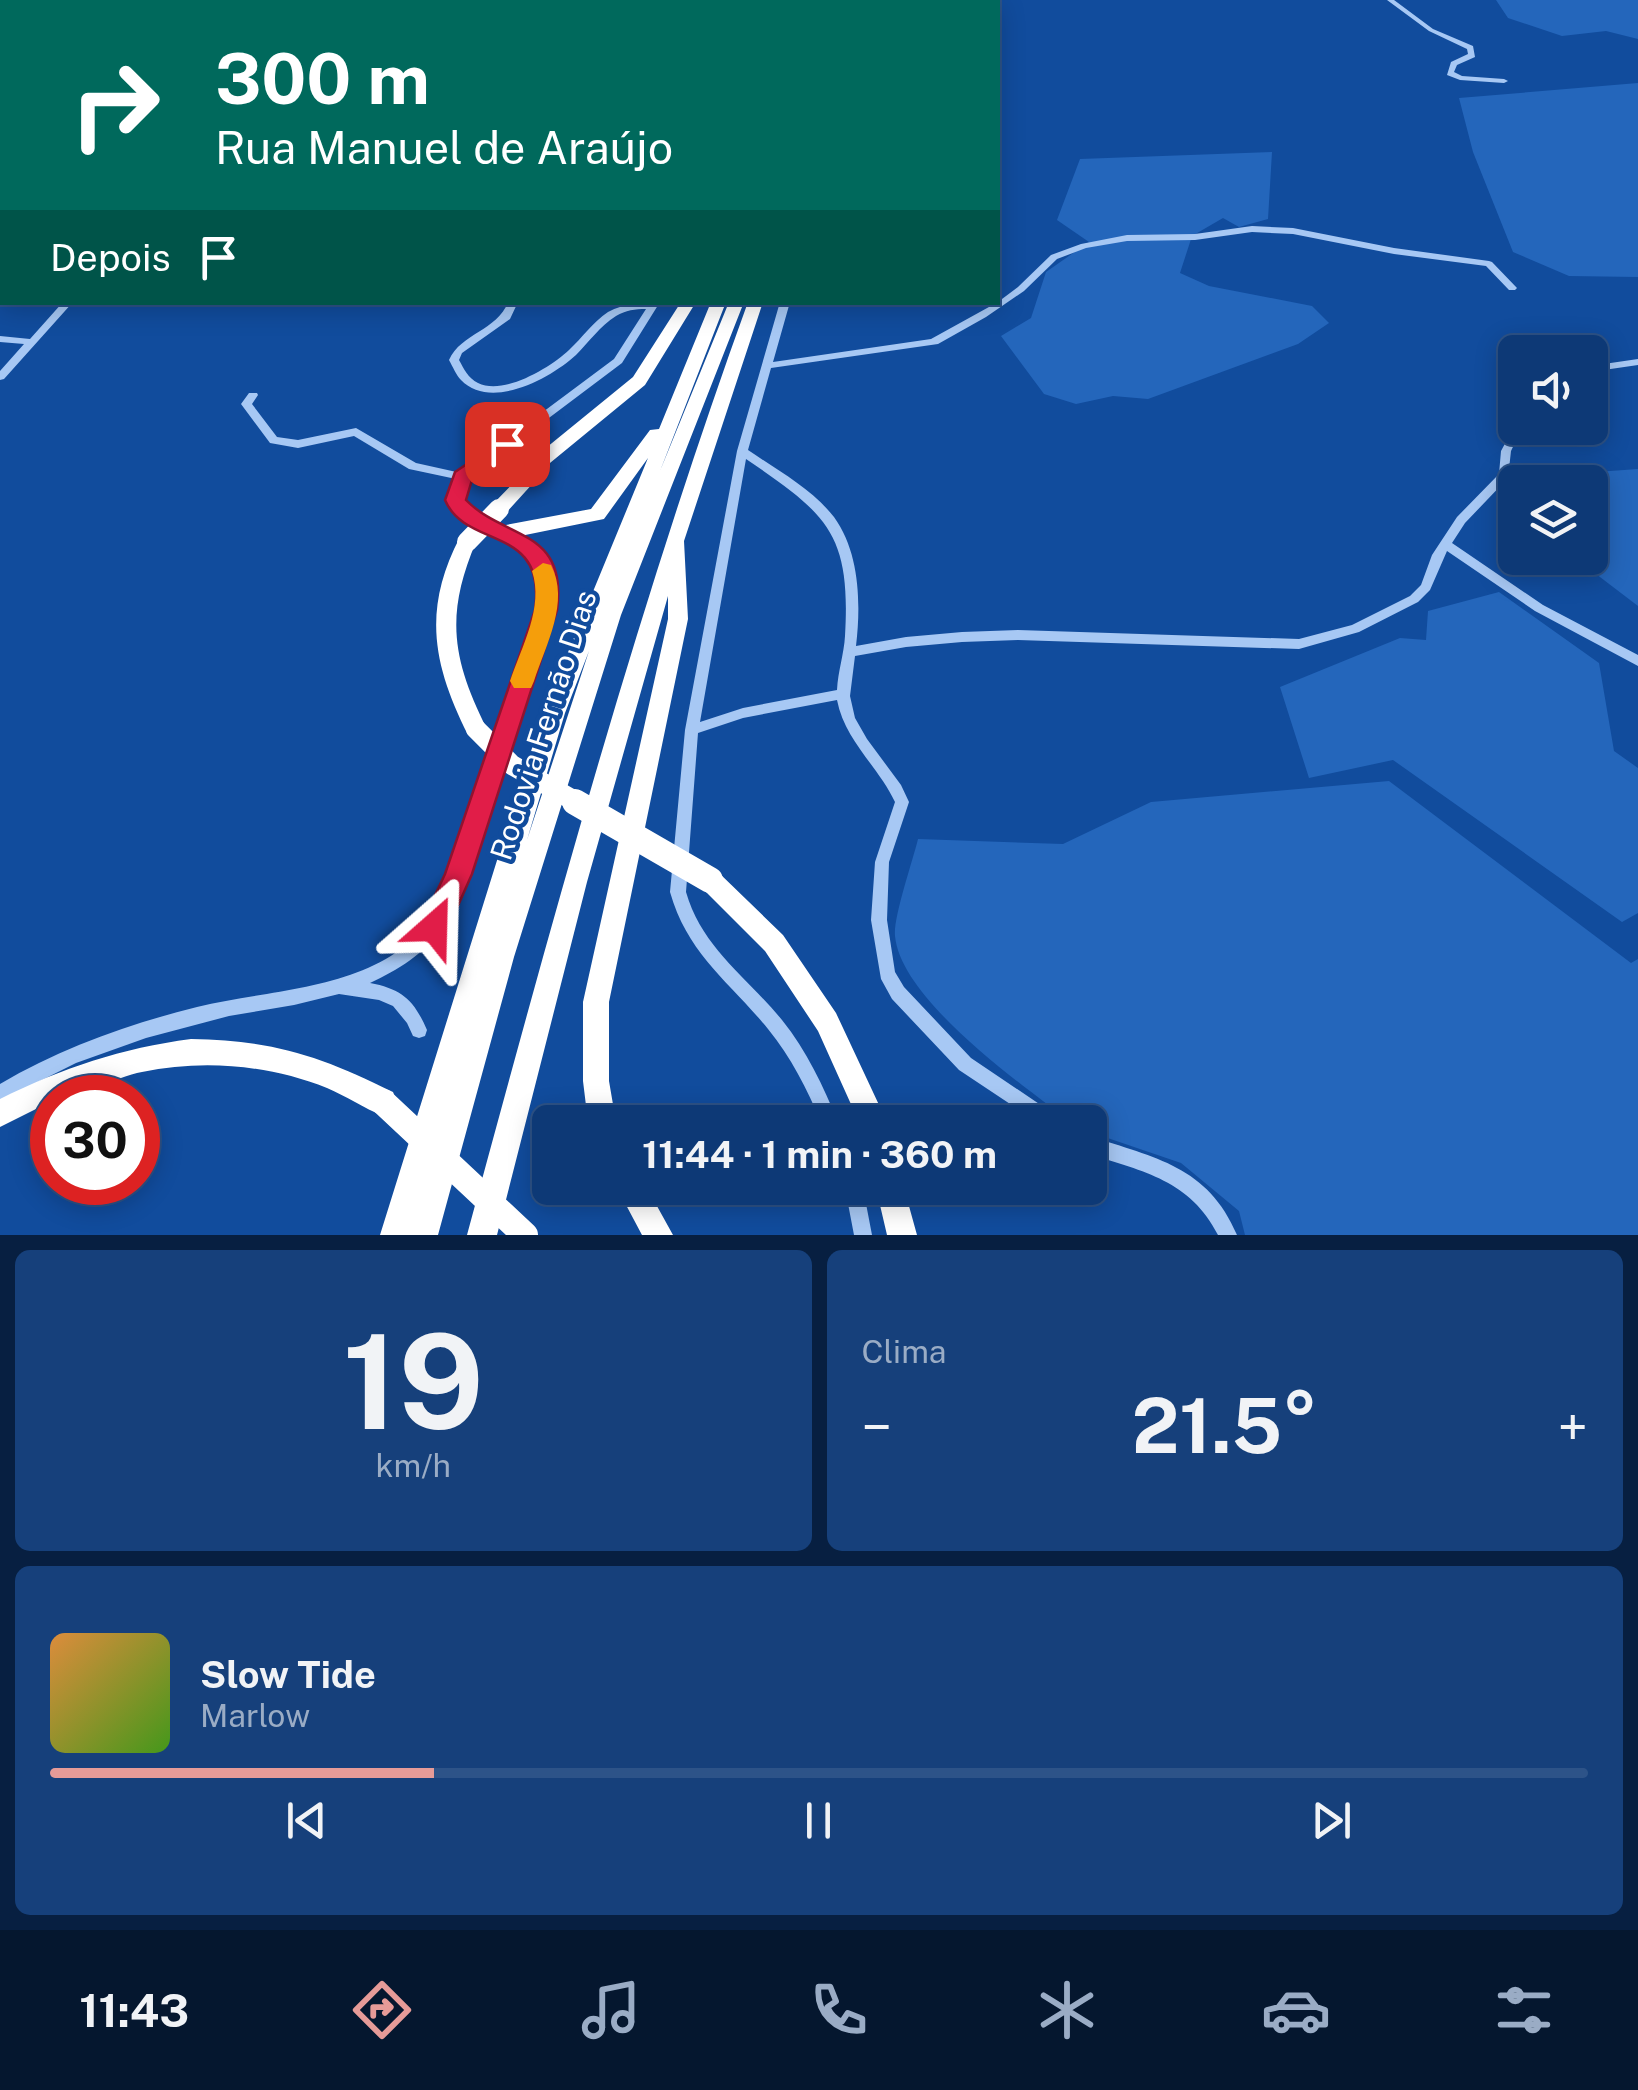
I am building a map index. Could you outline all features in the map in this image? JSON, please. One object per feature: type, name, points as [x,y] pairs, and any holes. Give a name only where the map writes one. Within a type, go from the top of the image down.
[{"type":"highway","points":[[687,305],[640,381],[531,469],[529,477],[467,542],[451,574],[444,604],[444,632],[456,694],[476,730],[512,764],[710,880],[774,943],[828,1022],[865,1105]]},
{"type":"highway","name":"Rodovia Fernão Dias","points":[[396,1235],[554,713],[718,305]]},
{"type":"highway","name":"Rodovia Fernão Dias","points":[[423,1235],[502,957],[611,615],[737,305]]},
{"type":"highway","points":[[482,1235],[586,844],[675,536],[755,305]]},
{"type":"highway","points":[[506,532],[597,514],[677,406]]},
{"type":"highway","points":[[600,1105],[596,1002],[678,620],[680,561],[675,536]]},
{"type":"highway","points":[[0,1113],[94,1072],[154,1058],[222,1050],[261,1054],[321,1069],[383,1102],[525,1235]]},
{"type":"highway","points":[[641,1205],[658,1235]]},
{"type":"highway","points":[[894,1205],[902,1235]]},
{"type":"street","points":[[1390,0],[1430,30],[1470,48],[1472,55],[1454,64],[1450,73],[1460,78],[1504,81]]},
{"type":"street","points":[[1000,304],[1054,257],[1084,246],[1127,238],[1195,237],[1252,229],[1490,264],[1512,288]]},
{"type":"street","points":[[0,376],[66,305]]},
{"type":"street","points":[[512,305],[507,317],[458,351],[454,360],[458,375],[469,386],[483,391],[507,389],[568,357],[607,317],[622,309],[655,305]]},
{"type":"street","points":[[0,1092],[100,1043],[203,1014],[340,986],[371,976],[410,955],[442,916],[458,874],[546,610],[549,588],[538,558],[527,545],[459,508],[456,492],[462,477],[618,361],[655,305]]},
{"type":"street","points":[[783,305],[742,451],[692,730],[678,892],[681,910],[696,938],[778,1028],[822,1105]]},
{"type":"street","points":[[976,305],[984,315]]},
{"type":"street","points":[[766,366],[924,345],[998,305]]},
{"type":"street","points":[[0,339],[31,342]]},
{"type":"street","points":[[1608,366],[1638,362]]},
{"type":"street","points":[[253,394],[246,404],[274,440],[298,444],[356,432],[413,466],[462,477]]},
{"type":"street","points":[[850,652],[916,641],[1038,634],[1270,644],[1320,641],[1355,630],[1414,599],[1426,587],[1445,544],[1461,520],[1504,475],[1510,445]]},
{"type":"street","points":[[742,451],[820,505],[842,539],[851,584],[844,709],[860,741],[894,783],[902,802],[882,862],[880,920],[887,974],[898,993],[965,1064],[1026,1105]]},
{"type":"street","points":[[1445,544],[1539,608],[1638,661]]},
{"type":"street","points":[[692,730],[743,713],[842,694]]},
{"type":"street","points":[[340,986],[402,1001],[412,1012],[419,1030]]},
{"type":"street","points":[[1107,1151],[1181,1177],[1210,1202],[1228,1235]]},
{"type":"street","points":[[857,1205],[863,1235]]},
{"type":"shaded area","points":[[1496,0],[1638,0],[1638,39],[1606,31],[1562,36],[1508,18]]},
{"type":"shaded area","points":[[1638,83],[1638,277],[1569,276],[1513,252],[1473,152],[1459,98]]},
{"type":"shaded area","points":[[1272,152],[1268,219],[1239,227],[1223,218],[1192,236],[1180,273],[1209,286],[1312,306],[1329,323],[1298,344],[1148,399],[1113,396],[1076,404],[1044,394],[1001,336],[1031,318],[1046,272],[1089,242],[1057,220],[1080,159]]},
{"type":"shaded area","points":[[1638,469],[1638,606],[1597,575],[1608,575],[1608,471]]},
{"type":"shaded area","points":[[1499,592],[1599,663],[1614,751],[1638,768],[1638,913],[1622,922],[1393,760],[1309,778],[1280,687],[1400,638],[1426,640],[1428,611]]},
{"type":"shaded area","points":[[1389,781],[1631,963],[1638,959],[1638,1235],[1245,1235],[1239,1211],[1181,1163],[1107,1138],[1107,1105],[1049,1105],[995,1064],[940,1013],[902,961],[895,928],[918,839],[1063,844],[1151,802]]},
{"type":"slow traffic","points":[[522,681],[546,610],[549,588],[543,571]]},
{"type":"route","points":[[434,927],[458,874],[546,610],[549,588],[538,558],[527,545],[459,508],[455,500],[462,477],[507,444]]}]
